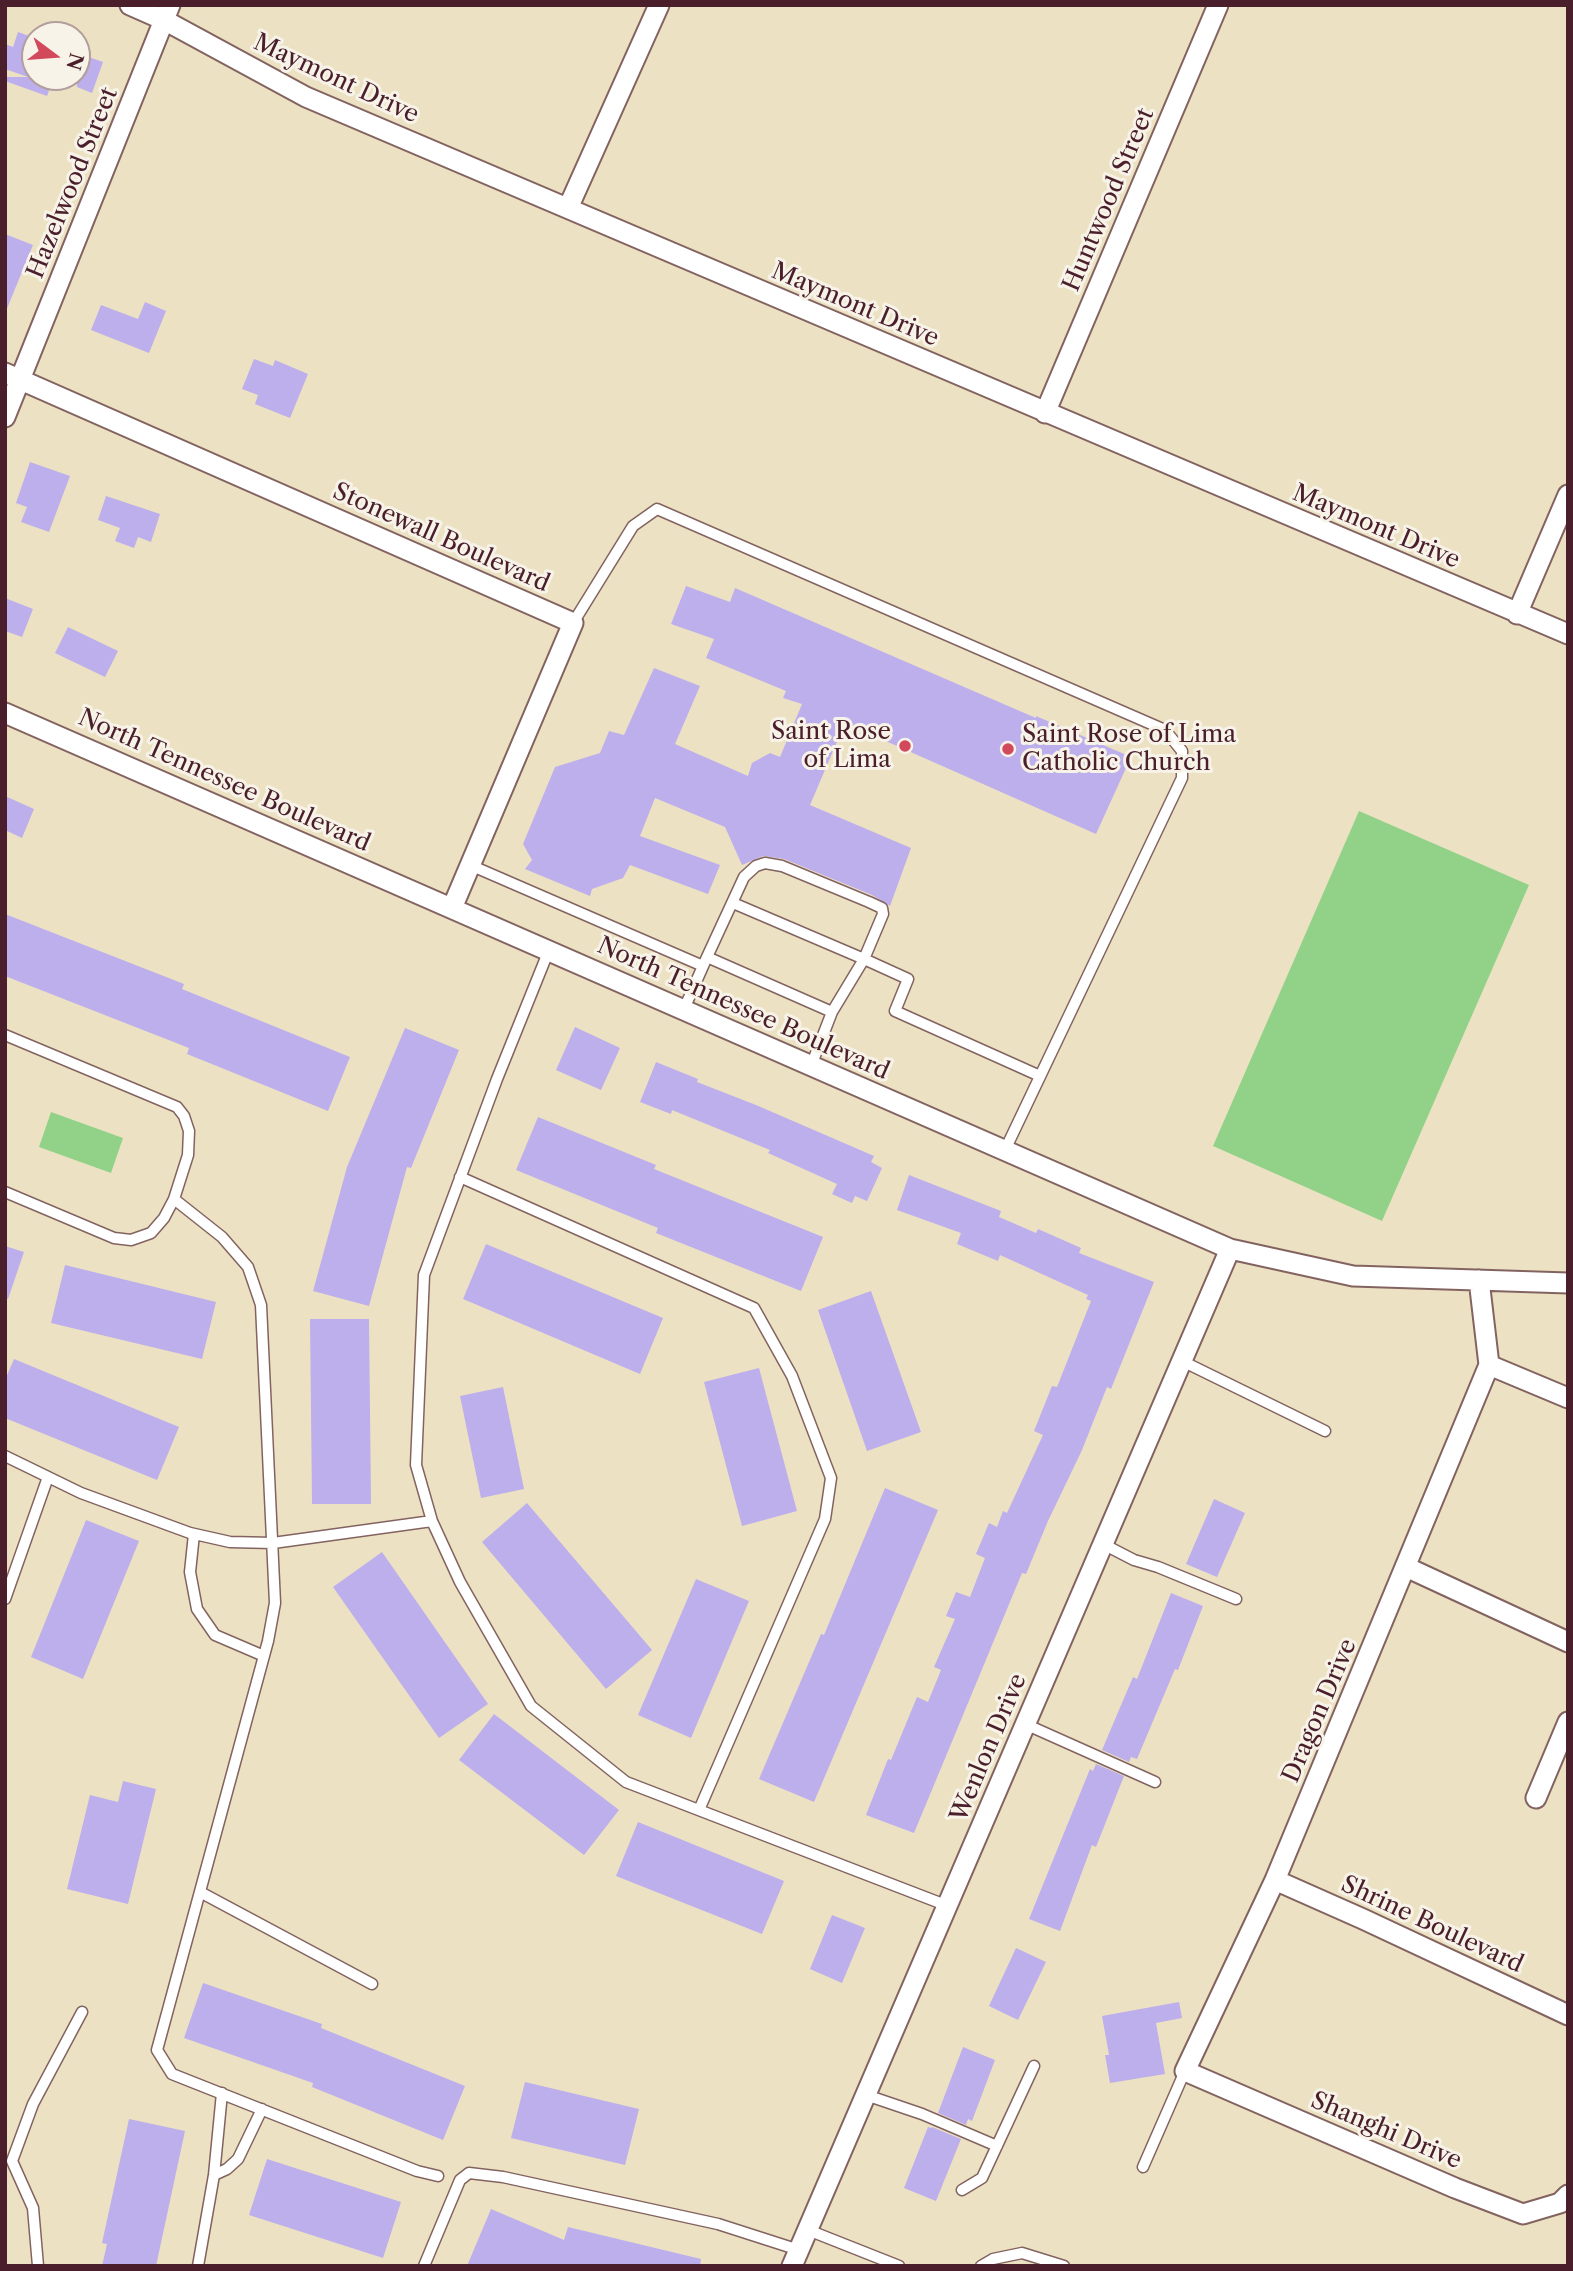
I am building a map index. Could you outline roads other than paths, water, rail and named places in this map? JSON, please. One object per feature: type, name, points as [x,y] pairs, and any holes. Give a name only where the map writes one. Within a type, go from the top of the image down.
[{"type":"street","name":"Maymont Drive","points":[[130,5],[167,13],[306,97],[1568,634]]},
{"type":"street","points":[[568,208],[659,5]]},
{"type":"street","name":"Huntwood Street","points":[[1045,413],[1218,5]]},
{"type":"street","name":"Hazelwood Street","points":[[5,417],[13,377],[167,13]]},
{"type":"street","name":"Stonewall Boulevard","points":[[13,377],[573,623]]},
{"type":"street","points":[[1517,614],[1568,495]]},
{"type":"street","points":[[452,908],[573,623]]},
{"type":"street","name":"North Tennessee Boulevard","points":[[5,712],[1230,1249],[1353,1276],[1568,1283]]},
{"type":"street","name":"Wenlon Drive","points":[[795,2258],[1230,1249]]},
{"type":"street","points":[[1479,1280],[1489,1365],[1568,1398]]},
{"type":"street","name":"Dragon Drive","points":[[1185,2071],[1275,1881],[1489,1365]]},
{"type":"street","points":[[1406,1567],[1568,1642]]},
{"type":"street","points":[[1536,1798],[1568,1721]]},
{"type":"street","name":"Shrine Boulevard","points":[[1275,1881],[1568,2015]]},
{"type":"street","name":"Shanghi Drive","points":[[1185,2071],[1455,2188],[1523,2214],[1560,2203],[1568,2195]]},
{"type":"lane","points":[[573,623],[634,526],[657,509],[1166,730],[1182,751],[1182,778],[1005,1150]]},
{"type":"lane","points":[[684,1009],[744,877],[756,866],[765,863],[782,866],[869,902],[882,908],[883,914],[864,959],[832,1012],[810,1066]]},
{"type":"lane","points":[[470,865],[832,1012]]},
{"type":"lane","points":[[733,903],[908,979],[895,1010],[1040,1076]]},
{"type":"lane","points":[[550,950],[497,1079],[424,1275],[416,1465],[432,1521],[460,1582],[531,1706],[626,1782],[947,1906]]},
{"type":"lane","points":[[5,1035],[177,1107],[184,1116],[189,1131],[188,1155],[174,1199],[164,1218],[151,1233],[131,1240],[114,1238],[5,1192]]},
{"type":"lane","points":[[460,1177],[754,1308],[792,1376],[827,1465],[831,1478],[825,1518],[699,1810]]},
{"type":"lane","points":[[174,1199],[222,1237],[248,1267],[261,1305],[275,1602],[264,1656],[157,2050],[172,2074],[417,2171],[438,2176]]},
{"type":"lane","points":[[1182,1361],[1325,1431]]},
{"type":"lane","points":[[5,1456],[81,1493],[194,1534],[230,1542],[273,1543],[432,1521]]},
{"type":"lane","points":[[5,1599],[48,1477]]},
{"type":"lane","points":[[194,1534],[190,1572],[197,1609],[215,1635],[264,1656]]},
{"type":"lane","points":[[1103,1544],[1134,1560],[1236,1599]]},
{"type":"lane","points":[[1026,1724],[1156,1782]]},
{"type":"lane","points":[[200,1892],[372,1984]]},
{"type":"lane","points":[[38,2266],[33,2208],[12,2161],[33,2104],[82,2012]]},
{"type":"lane","points":[[962,2190],[982,2178],[1034,2066]]},
{"type":"lane","points":[[1143,2167],[1185,2071]]},
{"type":"lane","points":[[198,2266],[214,2175],[222,2093]]},
{"type":"lane","points":[[866,2095],[934,2119],[997,2146]]},
{"type":"lane","points":[[214,2175],[227,2169],[238,2159],[262,2109]]},
{"type":"lane","points":[[424,2266],[460,2180],[469,2173],[503,2177],[718,2224],[795,2258]]},
{"type":"lane","points":[[808,2230],[899,2266]]},
{"type":"lane","points":[[981,2266],[993,2259],[1021,2252],[1064,2266]]},
{"type":"place","name":"Saint Rose of Lima","points":[[905,746]]},
{"type":"place","name":"Saint Rose of Lima Catholic Church","points":[[1008,749]]}]
